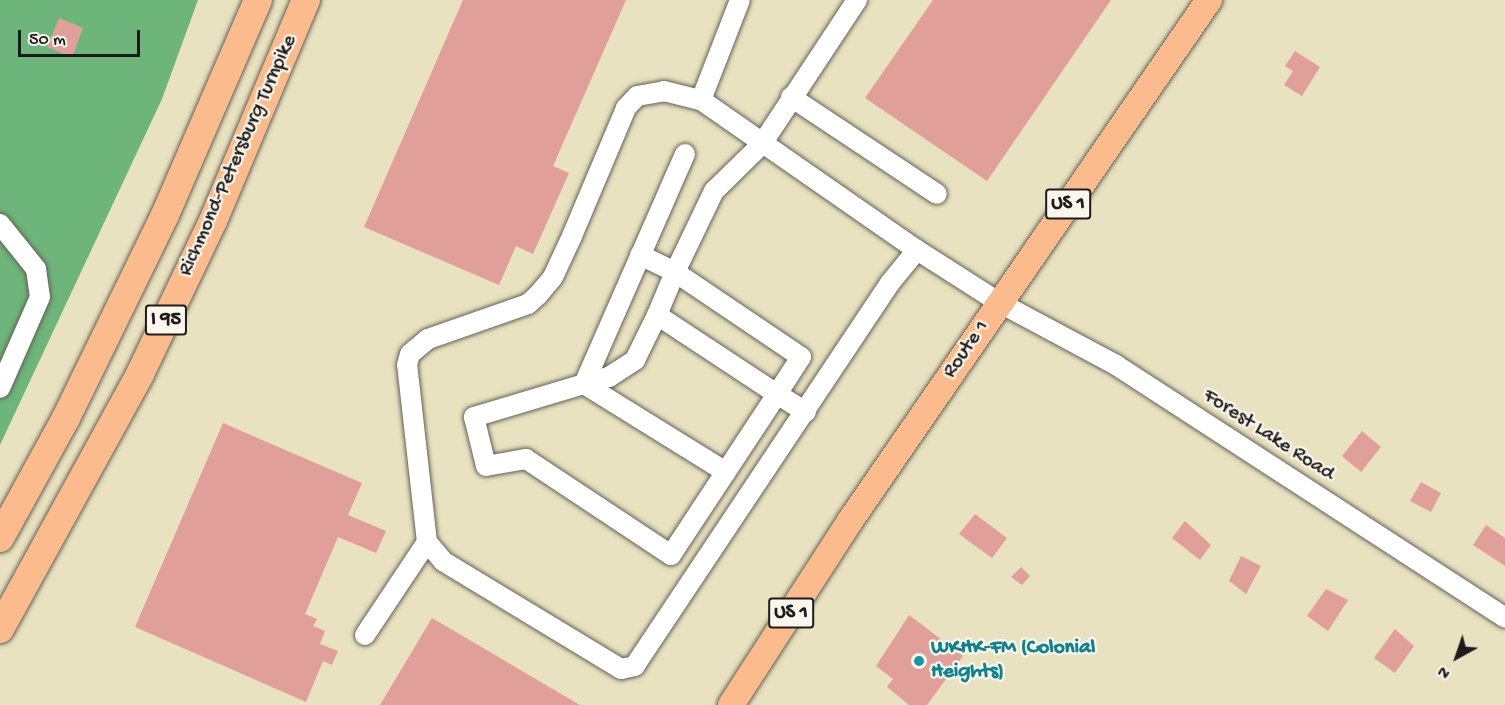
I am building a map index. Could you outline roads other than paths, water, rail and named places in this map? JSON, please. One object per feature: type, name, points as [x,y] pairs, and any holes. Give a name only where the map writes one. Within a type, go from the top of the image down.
[{"type":"highway","name":"Richmond-Petersburg Turnpike","points":[[0,538],[66,418],[165,215],[258,0]]},
{"type":"highway","name":"Richmond-Petersburg Turnpike","points":[[0,629],[140,374],[232,177],[306,0]]},
{"type":"main road","name":"Route 1","points":[[731,705],[1000,303],[1209,0]]},
{"type":"street","points":[[740,0],[700,100],[664,91],[637,96],[619,119],[572,236],[553,277],[538,295],[528,304],[428,339],[410,354],[407,365],[427,543],[443,561],[621,669],[628,670],[639,662],[890,283],[917,250]]},
{"type":"street","points":[[640,255],[675,272],[801,357],[671,555],[526,459],[486,466],[474,417],[609,377],[635,360],[675,272],[714,191],[762,144],[856,0]]},
{"type":"street","points":[[791,97],[937,194]]},
{"type":"street","name":"Forest Lake Road","points":[[700,100],[917,250],[1000,303],[1116,365],[1505,618]]},
{"type":"street","points":[[584,384],[685,154]]},
{"type":"street","points":[[0,224],[36,269],[40,283],[38,308],[7,358],[0,388]]},
{"type":"street","points":[[657,315],[806,412]]},
{"type":"street","points":[[584,384],[726,472]]},
{"type":"street","points":[[365,635],[427,543]]},
{"type":"place","name":"WKHK-FM (Colonial Heights)","points":[[919,661]]}]
